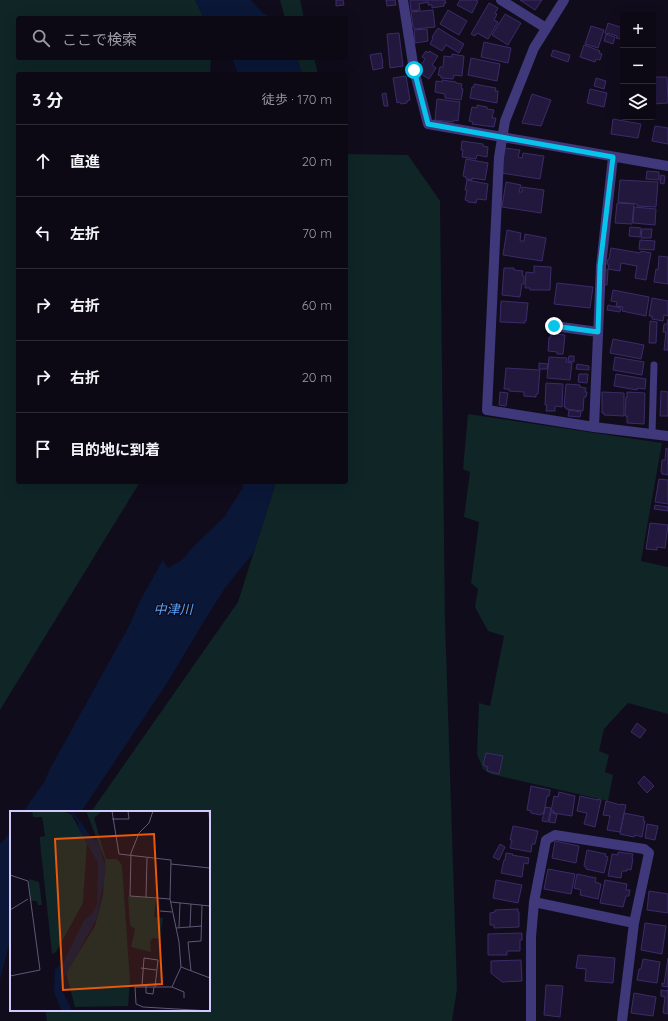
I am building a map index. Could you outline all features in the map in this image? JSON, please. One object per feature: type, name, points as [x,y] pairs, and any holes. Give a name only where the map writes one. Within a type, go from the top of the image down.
[{"type":"street","points":[[403,0],[414,70],[428,124],[668,166]]},
{"type":"street","points":[[501,0],[546,28]]},
{"type":"street","points":[[564,0],[534,48],[505,121],[499,157],[487,410],[594,427],[668,436]]},
{"type":"street","points":[[594,427],[600,266],[613,157]]},
{"type":"street","points":[[554,326],[598,332]]},
{"type":"street","points":[[531,1021],[531,937],[534,902],[546,840],[555,835],[644,849],[649,853],[634,923],[622,1021]]},
{"type":"street","points":[[534,902],[634,923]]},
{"type":"lane","points":[[652,434],[654,365]]},
{"type":"green space","points":[[0,0],[195,0],[203,16],[16,16],[16,60],[211,60],[210,72],[16,72],[16,484],[139,484],[0,710]]},
{"type":"green space","points":[[280,0],[300,0],[304,16],[284,16]]},
{"type":"green space","points":[[298,60],[314,60],[318,72],[301,72]]},
{"type":"green space","points":[[348,154],[408,155],[440,201],[445,620],[457,989],[452,1021],[47,1021],[45,1011],[210,1011],[210,811],[92,811],[238,602],[275,484],[348,484]]},
{"type":"green space","points":[[468,414],[662,443],[641,561],[668,567],[668,714],[628,703],[604,729],[599,751],[609,755],[605,772],[613,775],[608,801],[491,774],[483,769],[477,754],[479,703],[490,706],[504,636],[488,631],[475,607],[478,589],[471,583],[479,522],[464,517],[470,472],[463,469]]},
{"type":"water","points":[[195,0],[251,0],[263,13],[268,16],[203,16]]},
{"type":"water","points":[[233,60],[298,60],[301,72],[237,72]]},
{"type":"water","name":"中津川","points":[[243,484],[275,484],[254,552],[225,588],[167,683],[82,811],[24,811],[44,782],[129,626],[141,599],[163,560],[168,568],[182,560],[224,517],[242,489]]},
{"type":"water","points":[[10,832],[10,941],[0,980],[0,844]]},
{"type":"building","points":[[336,0],[343,0],[344,5],[336,6]]},
{"type":"building","points":[[386,0],[395,0],[396,5],[387,6]]},
{"type":"building","points":[[410,0],[445,0],[446,3],[444,3],[444,6],[432,8],[432,5],[428,5],[428,2],[419,4],[420,10],[411,11]]},
{"type":"building","points":[[460,0],[478,1],[472,13],[457,5]]},
{"type":"building","points":[[520,0],[542,0],[535,10]]},
{"type":"building","points":[[489,3],[498,8],[495,13],[497,14],[494,20],[498,22],[488,39],[477,33],[475,36],[471,34]]},
{"type":"building","points":[[433,10],[435,27],[414,29],[411,12]]},
{"type":"building","points":[[448,10],[467,21],[459,35],[440,24]]},
{"type":"building","points":[[505,14],[521,23],[508,45],[492,35]]},
{"type":"building","points":[[608,23],[620,27],[620,39],[616,38],[617,36],[605,33]]},
{"type":"building","points":[[591,26],[604,30],[598,48],[585,44]]},
{"type":"building","points":[[438,28],[464,44],[459,53],[446,45],[442,51],[430,44],[433,38],[432,37]]},
{"type":"building","points":[[427,29],[428,41],[415,43],[414,30]]},
{"type":"building","points":[[399,33],[403,66],[390,68],[387,34]]},
{"type":"building","points":[[606,34],[615,37],[613,44],[604,41]]},
{"type":"building","points":[[484,42],[511,48],[508,63],[481,57]]},
{"type":"building","points":[[584,45],[600,51],[599,53],[602,54],[600,60],[596,59],[595,62],[580,57]]},
{"type":"building","points":[[553,50],[570,55],[568,62],[551,56]]},
{"type":"building","points":[[426,51],[438,56],[432,65],[436,68],[429,79],[421,74],[423,71],[419,69],[425,59],[422,57]]},
{"type":"building","points":[[381,53],[383,68],[373,70],[370,55]]},
{"type":"building","points":[[452,54],[464,56],[462,76],[454,75],[453,79],[441,78],[441,76],[438,75],[440,67],[443,67],[444,56],[452,57]]},
{"type":"building","points":[[471,58],[500,64],[497,81],[468,75]]},
{"type":"building","points":[[406,76],[410,100],[407,101],[407,103],[397,103],[393,78]]},
{"type":"building","points":[[656,77],[667,77],[668,103],[656,104]]},
{"type":"building","points":[[596,78],[606,81],[604,89],[594,86]]},
{"type":"building","points":[[442,80],[462,84],[461,88],[463,89],[461,100],[445,98],[445,94],[435,92],[436,81],[442,82]]},
{"type":"building","points":[[474,84],[496,88],[495,91],[498,91],[497,103],[470,98]]},
{"type":"building","points":[[590,89],[607,93],[604,107],[587,103]]},
{"type":"building","points":[[386,93],[388,106],[384,106],[382,94]]},
{"type":"building","points":[[532,94],[551,100],[541,126],[522,123]]},
{"type":"building","points":[[437,99],[460,102],[458,121],[454,120],[453,122],[435,120]]},
{"type":"building","points":[[477,105],[494,110],[492,118],[496,118],[494,127],[472,124],[473,122],[469,121],[472,107],[477,108]]},
{"type":"building","points":[[613,119],[641,124],[638,138],[611,134]]},
{"type":"building","points":[[655,126],[668,128],[668,144],[652,141]]},
{"type":"building","points":[[462,141],[483,144],[483,146],[488,147],[487,157],[477,155],[476,159],[462,157]]},
{"type":"building","points":[[505,148],[520,150],[518,157],[522,158],[523,153],[544,156],[540,179],[501,173]]},
{"type":"building","points":[[466,159],[488,163],[485,180],[472,178],[472,180],[466,179],[466,177],[463,176]]},
{"type":"building","points":[[647,171],[659,172],[659,180],[646,179]]},
{"type":"building","points":[[661,175],[665,176],[664,184],[660,183]]},
{"type":"building","points":[[467,180],[488,184],[486,200],[477,199],[476,203],[465,200]]},
{"type":"building","points":[[620,180],[658,182],[656,207],[637,206],[637,204],[618,202]]},
{"type":"building","points":[[506,182],[521,185],[519,192],[522,192],[522,187],[544,190],[541,213],[502,207]]},
{"type":"building","points":[[617,203],[634,204],[632,224],[615,223]]},
{"type":"building","points":[[634,207],[656,209],[655,225],[633,223]]},
{"type":"building","points":[[630,227],[641,228],[640,237],[629,236]]},
{"type":"building","points":[[642,229],[652,229],[651,238],[641,238]]},
{"type":"building","points":[[507,230],[521,233],[520,241],[524,241],[525,234],[546,238],[542,261],[503,255]]},
{"type":"building","points":[[640,240],[655,241],[654,250],[639,249]]},
{"type":"building","points":[[611,248],[640,253],[641,251],[651,253],[646,280],[635,278],[637,266],[621,263],[620,271],[608,269],[609,265],[607,264]]},
{"type":"building","points":[[659,256],[668,257],[668,284],[654,282],[656,269],[658,270]]},
{"type":"building","points":[[534,266],[551,267],[550,290],[530,290],[530,288],[525,288],[526,272],[534,273]]},
{"type":"building","points":[[504,268],[514,268],[514,270],[523,271],[522,275],[524,276],[524,284],[522,284],[520,297],[502,295]]},
{"type":"building","points":[[602,269],[608,270],[607,285],[601,285]]},
{"type":"building","points":[[557,283],[593,287],[590,308],[554,304]]},
{"type":"building","points":[[613,290],[649,297],[646,316],[622,311],[623,307],[616,306],[617,302],[611,301]]},
{"type":"building","points":[[652,298],[668,301],[668,316],[664,315],[663,321],[652,319],[652,316],[649,316]]},
{"type":"building","points":[[501,301],[528,303],[525,323],[500,322]]},
{"type":"building","points":[[608,305],[621,308],[620,312],[607,310]]},
{"type":"building","points":[[668,319],[668,350],[664,350],[666,332],[663,332],[664,324],[667,324]]},
{"type":"building","points":[[650,321],[657,322],[656,343],[649,343]]},
{"type":"building","points":[[551,333],[565,335],[563,354],[548,351],[549,337],[551,337]]},
{"type":"building","points":[[613,339],[644,345],[641,359],[610,353]]},
{"type":"building","points":[[569,356],[574,356],[574,362],[568,361]]},
{"type":"building","points":[[549,357],[567,358],[566,362],[572,363],[570,380],[547,378]]},
{"type":"building","points":[[615,357],[644,362],[642,375],[613,370]]},
{"type":"building","points":[[539,363],[548,364],[547,369],[539,369]]},
{"type":"building","points":[[577,364],[589,366],[589,370],[576,369]]},
{"type":"building","points":[[506,368],[540,370],[538,394],[536,394],[536,397],[524,396],[524,392],[509,391],[509,389],[504,389]]},
{"type":"building","points":[[579,374],[588,374],[587,383],[578,382]]},
{"type":"building","points":[[616,374],[646,379],[645,389],[637,388],[637,390],[614,386]]},
{"type":"building","points":[[546,383],[563,384],[562,407],[555,406],[555,411],[546,411]]},
{"type":"building","points":[[566,384],[580,385],[580,387],[586,388],[585,392],[587,392],[586,397],[584,397],[583,411],[566,409],[566,407],[564,407]]},
{"type":"building","points":[[661,391],[668,392],[668,416],[660,416]]},
{"type":"building","points":[[500,392],[508,393],[506,406],[499,405]]},
{"type":"building","points":[[602,392],[624,393],[624,416],[604,415],[604,413],[602,413]]},
{"type":"building","points":[[627,392],[645,393],[644,424],[627,423],[627,416],[625,416]]},
{"type":"building","points":[[569,410],[581,412],[580,417],[568,416]]},
{"type":"building","points":[[666,448],[668,449],[668,475],[662,474],[661,472],[662,460],[665,460]]},
{"type":"building","points":[[659,479],[668,480],[668,504],[655,502]]},
{"type":"building","points":[[655,505],[668,507],[668,511],[654,509]]},
{"type":"building","points":[[650,523],[668,525],[665,548],[657,547],[657,550],[646,549]]},
{"type":"building","points":[[637,723],[646,730],[640,738],[631,732]]},
{"type":"building","points":[[486,753],[503,756],[499,774],[487,771],[488,767],[483,765]]},
{"type":"building","points":[[644,776],[654,786],[647,793],[638,783]]},
{"type":"building","points":[[531,786],[550,790],[549,796],[547,796],[544,814],[542,813],[541,815],[531,813],[531,811],[527,810]]},
{"type":"building","points":[[559,792],[575,796],[572,816],[553,813],[554,811],[551,811],[554,796],[558,797]]},
{"type":"building","points":[[580,796],[601,800],[595,827],[584,824],[587,813],[577,811]]},
{"type":"building","points":[[606,801],[626,805],[620,832],[607,830],[610,816],[603,815]]},
{"type":"building","points":[[545,807],[551,808],[548,822],[542,821]]},
{"type":"building","points":[[551,812],[557,814],[555,823],[549,822]]},
{"type":"building","points":[[624,813],[644,817],[643,821],[645,821],[642,837],[620,834]]},
{"type":"building","points":[[647,824],[658,826],[655,840],[645,838]]},
{"type":"building","points":[[513,826],[538,831],[535,844],[532,844],[531,852],[510,848]]},
{"type":"building","points":[[555,841],[579,846],[576,863],[552,858]]},
{"type":"building","points":[[500,844],[505,847],[499,860],[493,857]]},
{"type":"building","points":[[587,850],[606,854],[605,856],[608,857],[604,873],[586,869],[584,866]]},
{"type":"building","points":[[618,852],[633,854],[631,870],[627,869],[627,871],[622,871],[621,878],[608,876],[612,854],[618,855]]},
{"type":"building","points":[[506,853],[529,858],[528,864],[524,863],[522,877],[501,873]]},
{"type":"building","points":[[548,869],[575,874],[571,894],[544,889]]},
{"type":"building","points":[[577,874],[596,878],[595,882],[601,884],[598,899],[580,895],[581,890],[574,888]]},
{"type":"building","points":[[496,880],[522,885],[518,903],[493,898]]},
{"type":"building","points":[[605,880],[627,884],[626,890],[630,890],[629,896],[626,896],[623,907],[600,903]]},
{"type":"building","points":[[649,891],[668,894],[668,913],[647,910]]},
{"type":"building","points":[[518,909],[519,927],[494,928],[494,925],[490,925],[490,913],[495,912],[495,910]]},
{"type":"building","points":[[645,923],[666,926],[662,954],[641,950]]},
{"type":"building","points":[[522,933],[522,940],[520,940],[520,951],[507,951],[507,955],[488,955],[488,934]]},
{"type":"building","points":[[578,955],[615,958],[613,983],[585,981],[586,969],[576,968]]},
{"type":"building","points":[[668,958],[668,987],[662,986],[662,983],[664,984]]},
{"type":"building","points":[[643,959],[660,962],[657,983],[637,980]]},
{"type":"building","points":[[521,960],[522,981],[502,982],[491,973],[491,961]]},
{"type":"building","points":[[546,985],[563,986],[560,1017],[544,1015]]},
{"type":"building","points":[[661,990],[668,990],[668,1014],[663,1013],[665,997],[661,996]]},
{"type":"building","points":[[634,993],[656,997],[653,1016],[631,1013]]},
{"type":"route","points":[[414,70],[428,124],[613,157],[600,266],[598,332],[554,326]]}]
